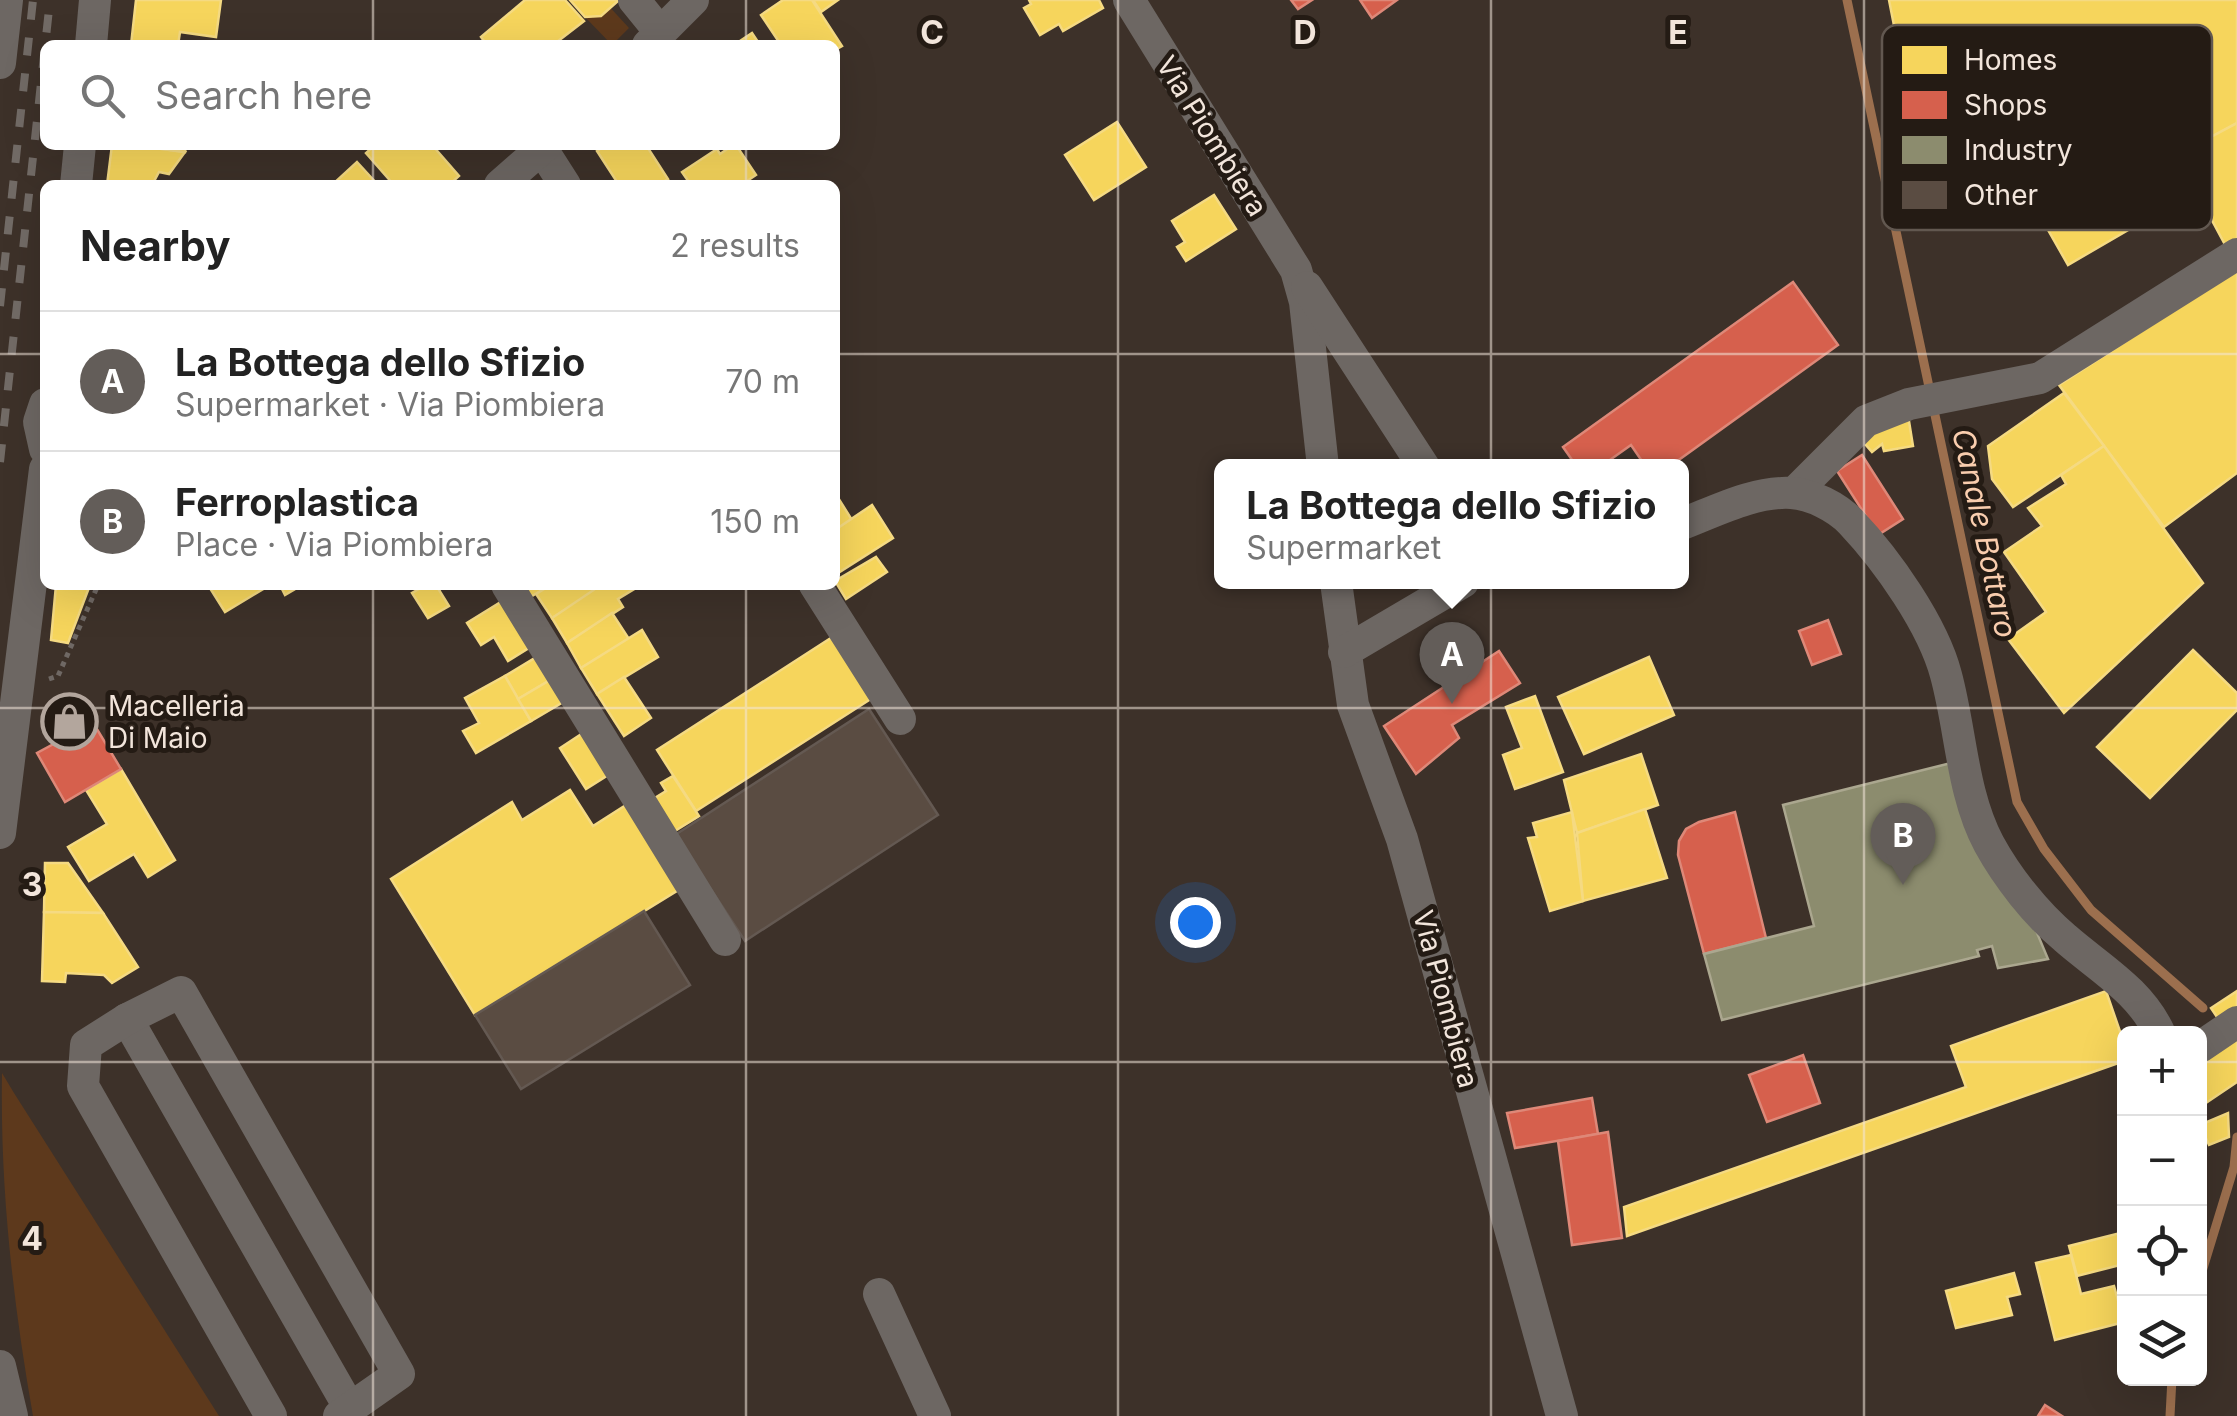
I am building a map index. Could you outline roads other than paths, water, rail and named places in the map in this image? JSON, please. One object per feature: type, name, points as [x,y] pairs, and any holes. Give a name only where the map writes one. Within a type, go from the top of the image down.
[{"type":"street","points":[[0,63],[7,0]]},
{"type":"street","points":[[92,40],[96,0]]},
{"type":"street","points":[[634,0],[654,38],[693,0]]},
{"type":"street","name":"Via Piombiera","points":[[1129,0],[1296,270],[1419,459]]},
{"type":"street","points":[[76,180],[80,150]]},
{"type":"street","points":[[506,180],[541,150]]},
{"type":"street","points":[[546,150],[561,180]]},
{"type":"street","points":[[1794,492],[1866,422],[1909,404],[2040,378],[2237,254]]},
{"type":"street","name":"Via Piombiera","points":[[1296,270],[1305,302],[1322,459]]},
{"type":"street","points":[[1689,521],[1764,494],[1794,492],[1822,501],[1849,520],[1890,572],[1935,640],[1946,674],[1976,817],[1990,846],[2064,938],[2117,977],[2157,1026]]},
{"type":"street","points":[[0,834],[2,794],[40,534]]},
{"type":"street","name":"Via Piombiera","points":[[1337,589],[1357,719],[1402,838],[1562,1416]]},
{"type":"street","points":[[1344,652],[1451,589]]},
{"type":"street","points":[[510,590],[726,940]]},
{"type":"street","points":[[818,590],[900,720]]},
{"type":"street","points":[[127,1018],[344,1412],[400,1374],[180,992],[127,1018],[86,1045],[83,1086],[270,1416]]},
{"type":"street","points":[[2207,1042],[2237,1022]]},
{"type":"street","points":[[879,1294],[936,1416]]},
{"type":"street","points":[[0,1366],[12,1416]]},
{"type":"waterway","name":"Canale Bottaro","points":[[1847,0],[1882,165]]},
{"type":"waterway","name":"Canale Bottaro","points":[[1896,230],[2017,802],[2044,849],[2091,910],[2203,1008]]},
{"type":"waterway","name":"Canale Bottaro","points":[[2207,1255],[2234,1167],[2237,1137]]},
{"type":"waterway","name":"Canale Bottaro","points":[[2170,1416],[2172,1386]]},
{"type":"railway","points":[[0,306],[33,0]]},
{"type":"railway","points":[[46,40],[50,0]]},
{"type":"railway","points":[[0,462],[40,92]]},
{"type":"place","name":"La Bottega dello Sfizio","points":[[1452,704]]},
{"type":"place","name":"Macelleria Di Maio","points":[[69,722]]},
{"type":"place","name":"Ferroplastica","points":[[1903,885]]}]
